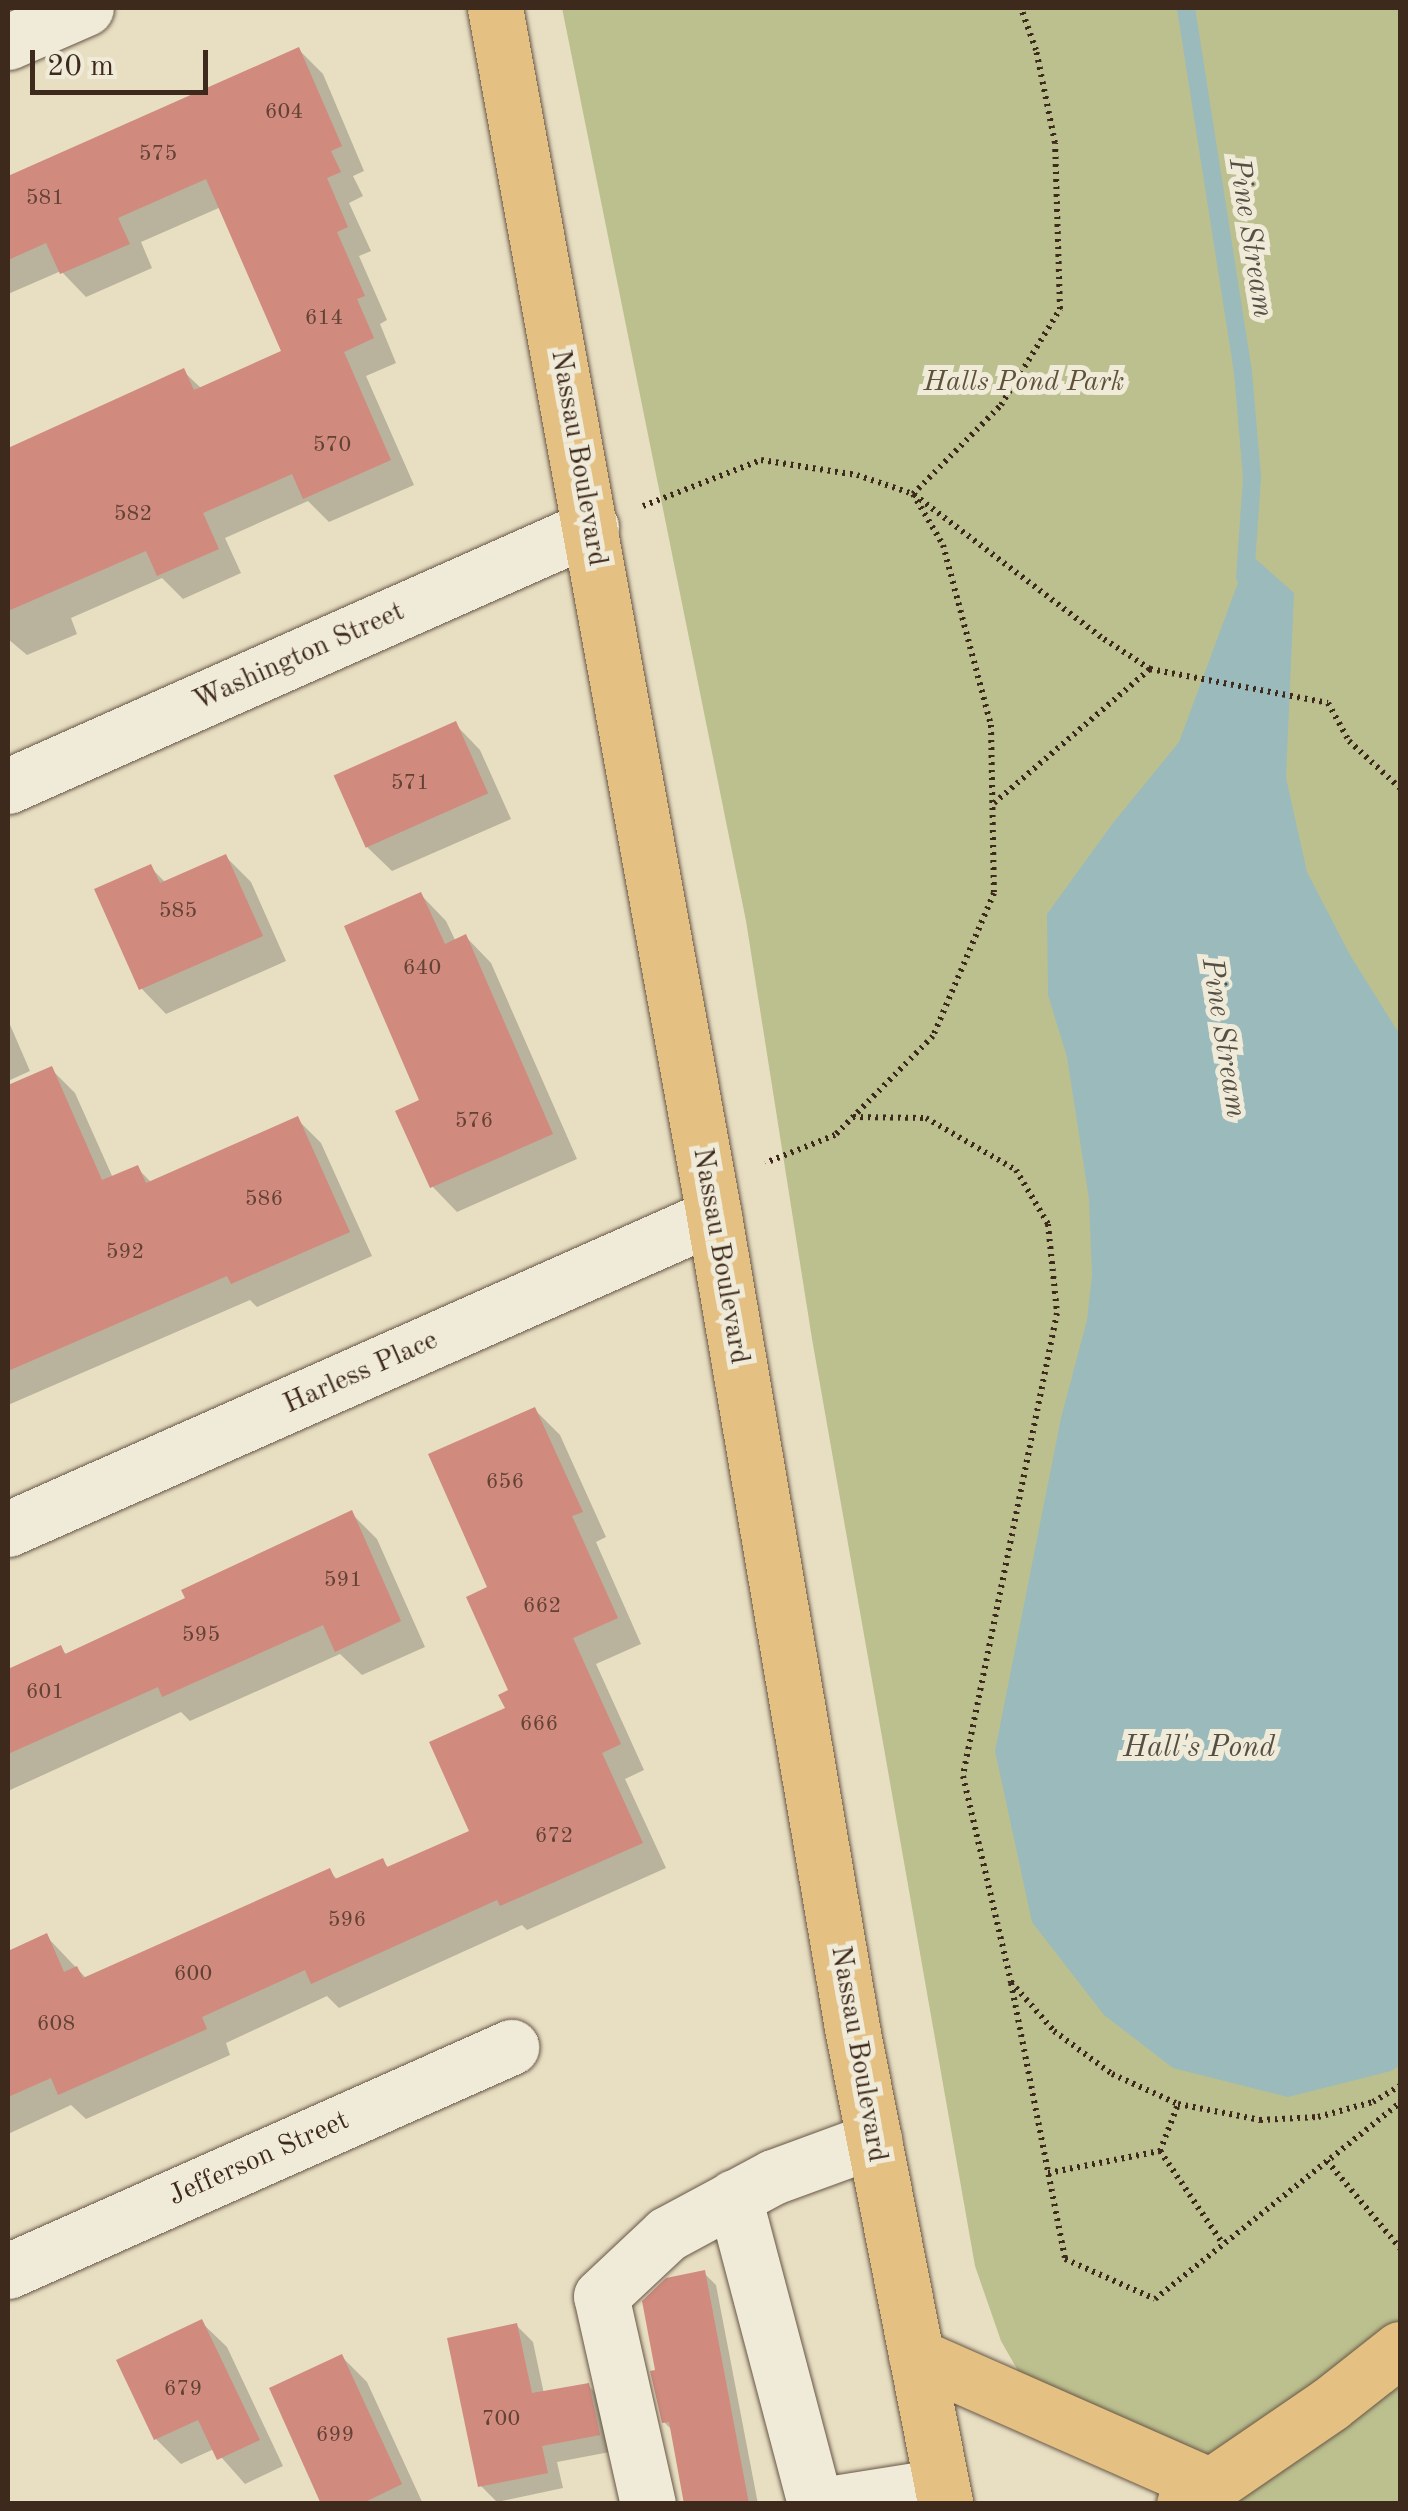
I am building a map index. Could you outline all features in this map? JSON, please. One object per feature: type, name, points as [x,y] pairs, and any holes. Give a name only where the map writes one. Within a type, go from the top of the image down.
[{"type":"main road","name":"Nassau Boulevard","points":[[495,8],[711,1201],[874,2140],[943,2495]]},
{"type":"main road","points":[[916,2356],[1196,2494],[1330,2404],[1400,2349]]},
{"type":"street","points":[[8,42],[86,8]]},
{"type":"street","name":"Washington Street","points":[[8,786],[591,527]]},
{"type":"street","name":"Harless Place","points":[[8,1529],[711,1201]]},
{"type":"street","name":"Jefferson Street","points":[[8,2271],[511,2047]]},
{"type":"street","points":[[648,2504],[601,2296],[667,2234],[773,2177],[874,2140]]},
{"type":"street","points":[[734,2197],[814,2504]]},
{"type":"street","points":[[826,2504],[943,2495]]},
{"type":"path","points":[[913,494],[1001,405],[1060,309],[1055,142],[1036,50],[1020,8]]},
{"type":"path","points":[[591,527],[760,460],[856,474],[913,494],[1101,637],[1150,668],[1328,703],[1349,742],[1400,788]]},
{"type":"path","points":[[711,1201],[835,1135],[933,1036],[994,893],[992,725],[943,545],[913,494]]},
{"type":"path","points":[[993,804],[1150,668]]},
{"type":"path","points":[[853,1117],[926,1118],[1016,1170],[1048,1224],[1058,1313],[963,1776],[1011,1982],[1065,2259],[1155,2299],[1400,2103]]},
{"type":"path","points":[[1011,1982],[1054,2031],[1112,2074],[1178,2104],[1260,2120],[1318,2117],[1373,2102],[1400,2086]]},
{"type":"path","points":[[1160,2151],[1178,2104]]},
{"type":"path","points":[[1048,2173],[1160,2151]]},
{"type":"path","points":[[1160,2151],[1223,2244]]},
{"type":"path","points":[[1328,2162],[1400,2248]]},
{"type":"green space","name":"Halls Pond Park","points":[[562,8],[1400,8],[1400,2503],[1211,2503],[1033,2397],[1001,2341],[975,2266],[812,1339],[746,921]]},
{"type":"water","name":"Hall's Pond","points":[[1249,553],[1294,593],[1286,778],[1307,872],[1350,955],[1400,1035],[1400,2065],[1391,2071],[1288,2097],[1173,2068],[1104,2015],[1032,1922],[995,1751],[1061,1418],[1087,1320],[1092,1275],[1089,1199],[1067,1057],[1048,995],[1047,914],[1113,823],[1179,742]]},
{"type":"building","points":[[299,47],[342,146],[331,151],[341,172],[327,178],[348,227],[337,232],[365,296],[357,299],[374,338],[344,352],[391,460],[303,499],[292,474],[203,513],[219,549],[157,576],[146,551],[8,611],[8,448],[184,368],[194,390],[281,351],[206,179],[118,218],[130,244],[60,274],[46,243],[8,260],[8,176]]},
{"type":"building","points":[[456,721],[488,793],[366,848],[334,776]]},
{"type":"building","points":[[226,854],[263,936],[139,990],[94,889],[151,864],[160,883]]},
{"type":"building","points":[[421,892],[445,944],[466,934],[553,1134],[430,1188],[395,1111],[419,1100],[344,926]]},
{"type":"building","points":[[52,1066],[102,1180],[138,1165],[146,1183],[298,1116],[350,1232],[231,1284],[227,1276],[8,1371],[8,1085]]},
{"type":"building","points":[[535,1407],[583,1512],[572,1516],[618,1618],[573,1638],[621,1744],[602,1753],[643,1843],[500,1906],[497,1900],[311,1984],[305,1970],[202,2017],[207,2029],[58,2095],[51,2078],[8,2097],[8,1951],[47,1933],[64,1972],[77,1966],[83,1978],[330,1868],[335,1879],[383,1858],[387,1867],[469,1831],[429,1742],[505,1708],[498,1695],[508,1690],[466,1597],[487,1587],[428,1454]]},
{"type":"building","points":[[352,1510],[401,1621],[335,1652],[323,1625],[162,1697],[158,1687],[8,1754],[8,1669],[61,1645],[65,1654],[185,1598],[181,1590]]},
{"type":"building","points":[[705,2270],[749,2504],[684,2504],[669,2422],[662,2423],[650,2371],[655,2370],[642,2301],[666,2278]]},
{"type":"building","points":[[202,2319],[260,2440],[217,2460],[198,2420],[154,2440],[116,2360]]},
{"type":"building","points":[[517,2323],[532,2393],[589,2383],[600,2435],[542,2446],[548,2473],[478,2487],[447,2338]]},
{"type":"building","points":[[342,2354],[402,2484],[361,2504],[321,2504],[269,2388]]},
{"type":"waterway","name":"Pine Stream","points":[[1186,8],[1243,372],[1252,478],[1245,577]]}]
